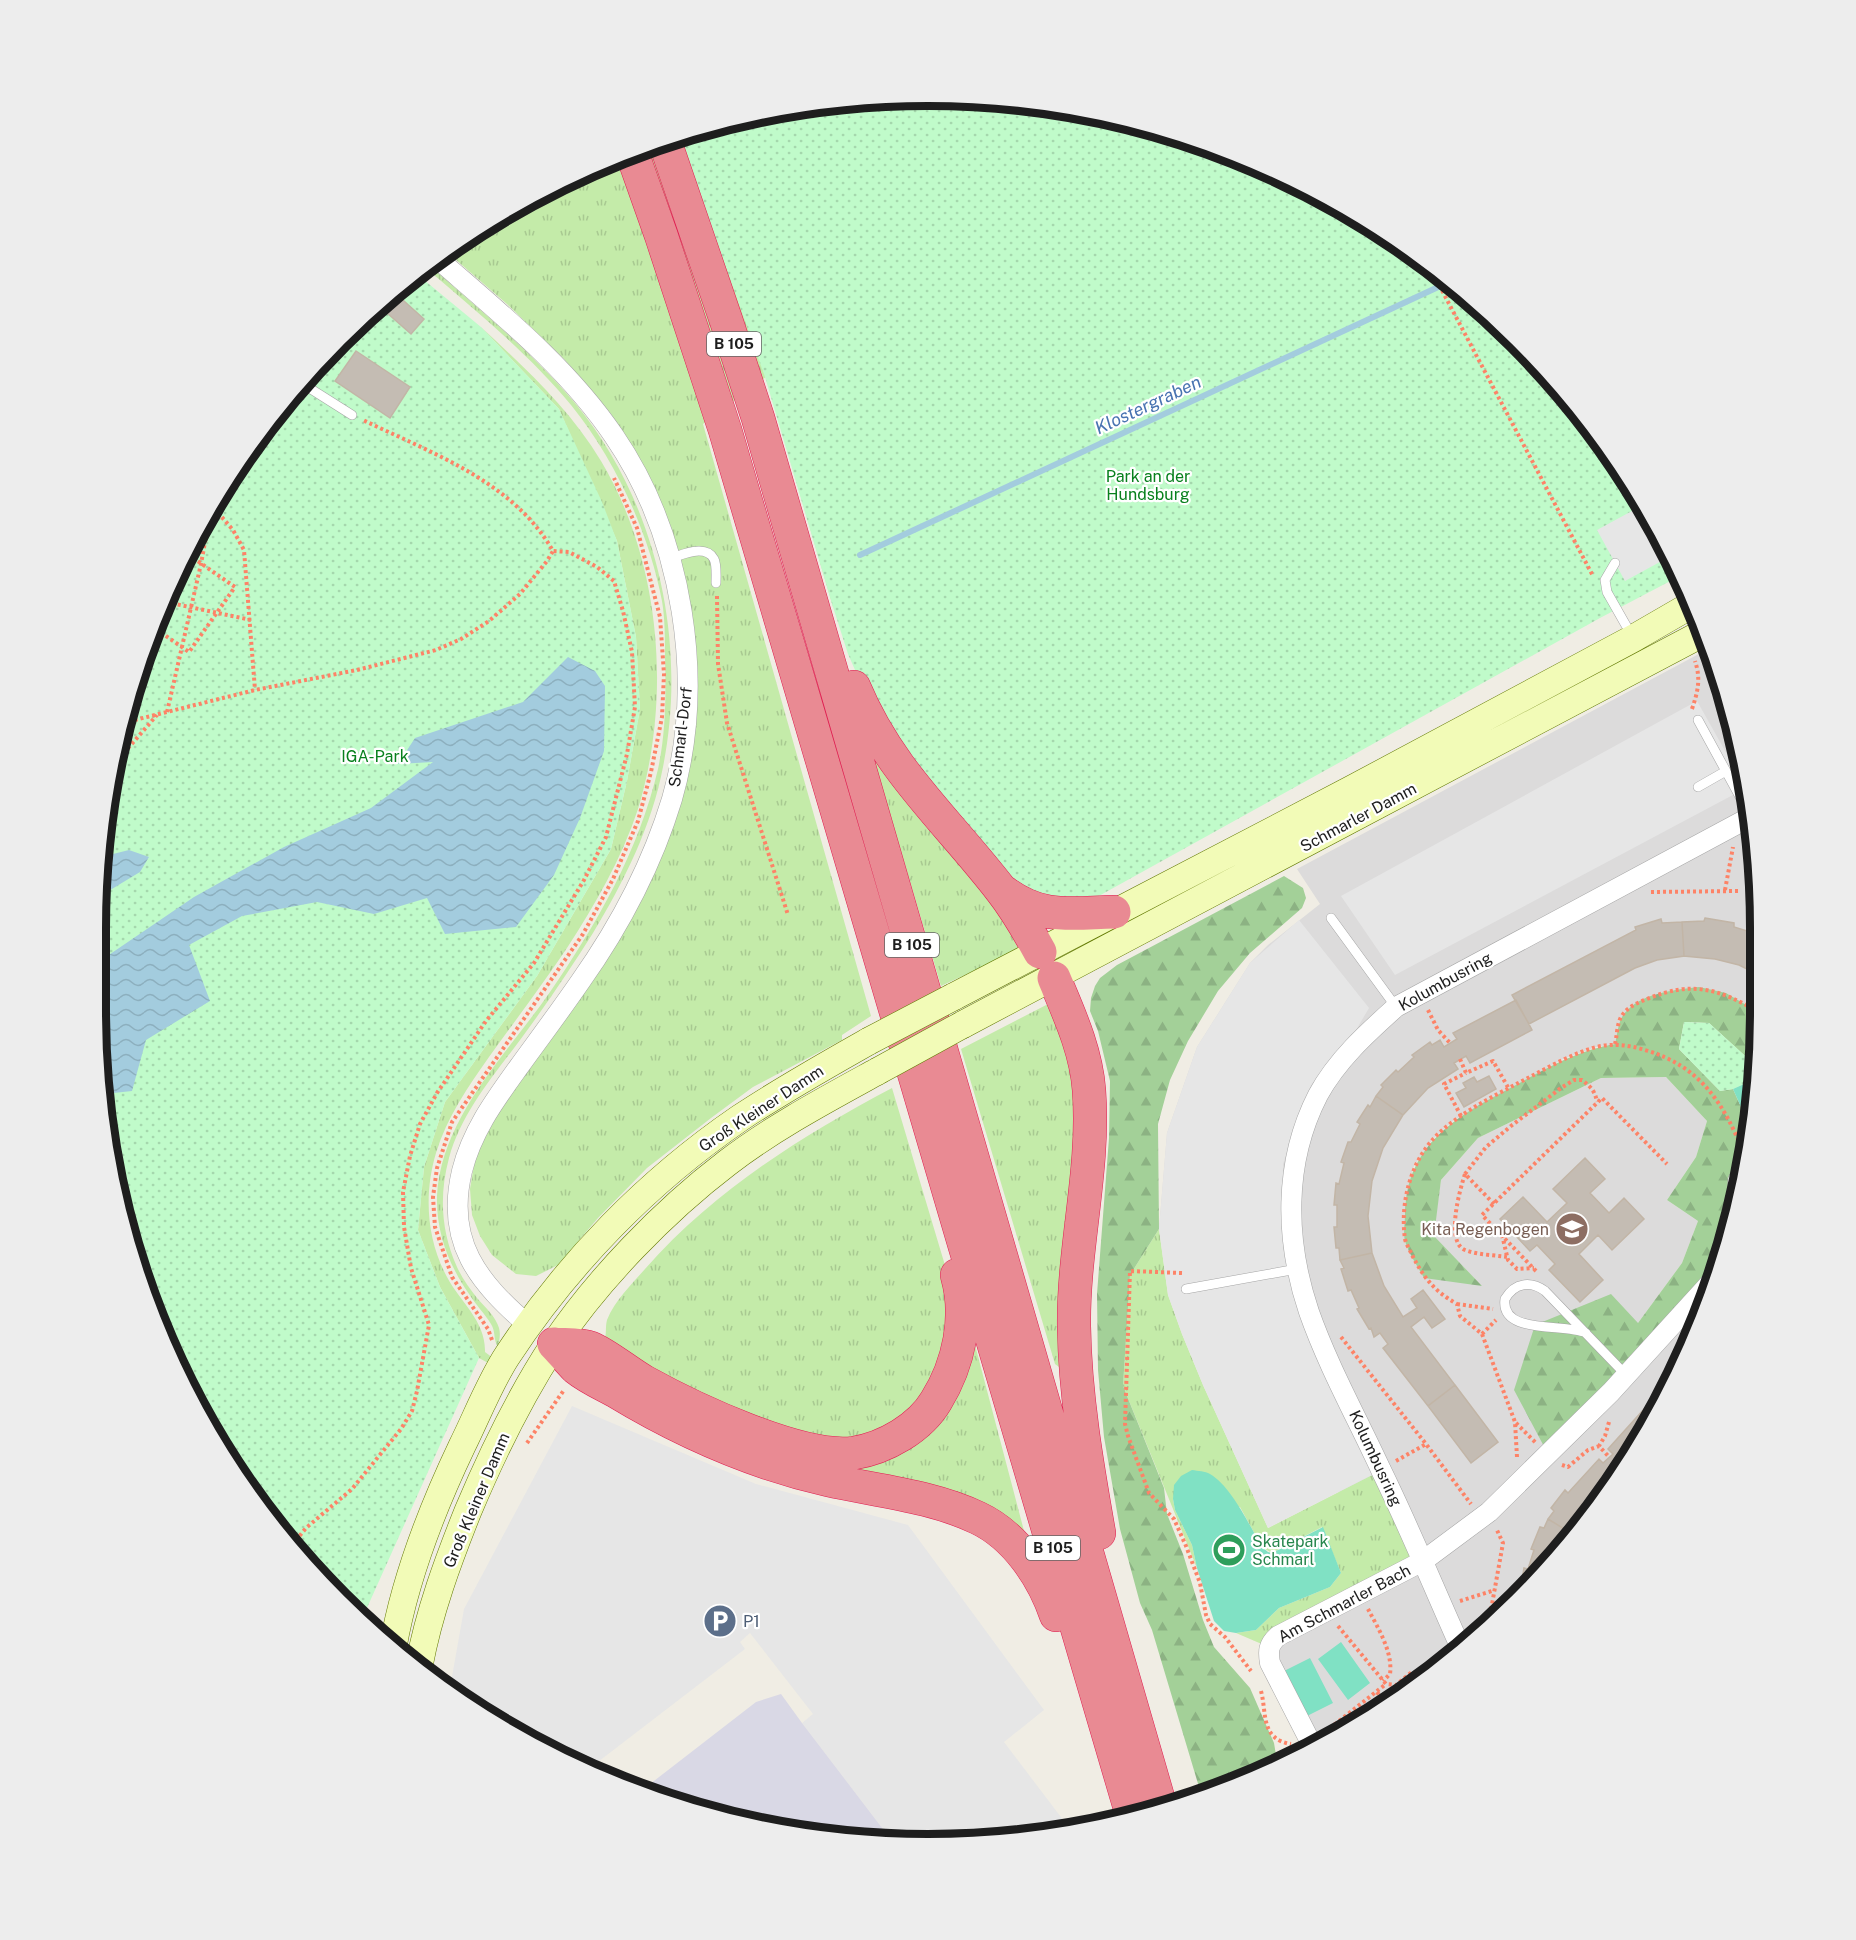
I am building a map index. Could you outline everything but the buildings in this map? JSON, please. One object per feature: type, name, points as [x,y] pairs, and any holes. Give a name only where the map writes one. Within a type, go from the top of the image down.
[{"type":"highway","name":"B 105","points":[[667,149],[726,320],[797,551],[1159,1800]]},
{"type":"highway","name":"B 105","points":[[635,161],[725,430],[1130,1808]]},
{"type":"highway","points":[[797,551],[824,593],[850,678],[867,718],[886,750],[913,786],[1002,891],[1026,926],[1047,965],[1079,1039],[1089,1088],[1090,1126],[1089,1160],[1078,1248],[1074,1325],[1085,1442],[1103,1556],[1098,1594]]},
{"type":"highway","points":[[1002,891],[1021,905],[1041,912],[1061,914],[1114,912]]},
{"type":"highway","points":[[542,1335],[590,1348],[645,1382],[709,1413],[800,1447],[826,1452],[854,1453],[901,1435],[921,1421],[945,1387],[955,1363],[962,1325],[960,1287],[939,1210],[943,1171]]},
{"type":"highway","points":[[542,1335],[577,1369],[636,1404],[722,1446],[762,1461],[826,1479],[946,1505],[980,1519],[994,1528],[1020,1552],[1044,1587],[1053,1606],[1082,1696],[1106,1728]]},
{"type":"street","name":"Schmarl-Dorf","points":[[444,265],[543,353],[586,399],[614,437],[637,475],[656,519],[670,559],[684,620],[687,660],[686,712],[681,753],[672,798],[639,885],[618,924],[582,979],[487,1111],[472,1140],[462,1171],[458,1198],[458,1222],[472,1264],[498,1299],[542,1335]]},
{"type":"street","name":"Schmarler Damm","points":[[1047,965],[1114,912],[1350,790],[1685,609]]},
{"type":"street","name":"Schmarler Damm","points":[[1047,965],[1696,637]]},
{"type":"street","name":"Kolumbusring","points":[[1457,1640],[1309,1313],[1297,1269],[1292,1239],[1291,1190],[1306,1125],[1318,1095],[1336,1068],[1360,1039],[1396,1007],[1742,823]]},
{"type":"street","name":"Groß Kleiner Damm","points":[[421,1658],[438,1590],[485,1471],[528,1387],[542,1335],[580,1260],[607,1230],[657,1182],[740,1119],[788,1087],[953,997],[1047,965]]},
{"type":"street","name":"Groß Kleiner Damm","points":[[395,1638],[417,1554],[451,1469],[505,1358],[542,1335],[591,1296],[630,1251],[677,1205],[727,1162],[780,1126],[1011,1000],[1027,984],[1035,968],[1047,965]]},
{"type":"street","points":[[1423,1561],[1485,1515],[1518,1485],[1611,1392],[1698,1296]]},
{"type":"street","name":"Am Schmarler Bach","points":[[1309,1739],[1270,1663],[1268,1650],[1271,1642],[1278,1636],[1423,1561]]},
{"type":"lane","points":[[309,388],[352,415]]},
{"type":"lane","points":[[670,559],[682,554],[704,551],[715,561],[716,583]]},
{"type":"lane","points":[[1615,563],[1605,580],[1607,592],[1634,638]]},
{"type":"lane","points":[[1694,719],[1738,792]]},
{"type":"lane","points":[[1698,787],[1726,771]]},
{"type":"lane","points":[[1331,918],[1396,1007]]},
{"type":"lane","points":[[1186,1289],[1297,1269]]},
{"type":"lane","points":[[1586,1333],[1572,1328],[1522,1324],[1512,1319],[1506,1310],[1506,1299],[1517,1287],[1530,1283],[1545,1291],[1586,1333],[1626,1375]]},
{"type":"path","points":[[1439,285],[1593,576],[1605,580]]},
{"type":"path","points":[[352,415],[486,482],[517,506],[543,532],[553,551]]},
{"type":"path","points":[[492,1345],[488,1329],[452,1277],[435,1227],[433,1197],[436,1168],[452,1122],[474,1087],[550,984],[583,934],[613,879],[638,821],[662,717],[664,674],[660,617],[637,528],[614,477]]},
{"type":"path","points":[[219,514],[233,530],[244,550],[255,690]]},
{"type":"path","points":[[167,712],[206,538]]},
{"type":"path","points":[[133,720],[255,690],[436,650],[462,639],[489,621],[520,594],[548,561],[553,551]]},
{"type":"path","points":[[297,1538],[306,1528],[352,1489],[401,1429],[412,1411],[429,1325],[411,1268],[404,1227],[403,1192],[420,1124],[437,1093],[486,1021],[534,963],[584,880],[606,837],[627,754],[635,707],[632,652],[614,581],[597,567],[569,552],[553,551]]},
{"type":"path","points":[[162,633],[189,652],[235,587],[194,559]]},
{"type":"path","points":[[716,583],[718,664],[727,723],[788,915]]},
{"type":"path","points":[[174,604],[251,620]]},
{"type":"path","points":[[1694,719],[1700,679],[1695,660]]},
{"type":"path","points":[[126,750],[157,714]]},
{"type":"path","points":[[1644,892],[1725,890],[1734,843]]},
{"type":"path","points":[[1616,1044],[1621,1018],[1633,1004],[1663,992],[1699,987],[1725,993],[1750,1007]]},
{"type":"path","points":[[1419,994],[1438,1030],[1450,1043]]},
{"type":"path","points":[[1506,1310],[1457,1304],[1448,1299],[1424,1278],[1405,1240],[1405,1199],[1414,1166],[1433,1139],[1453,1121],[1563,1059],[1596,1047],[1616,1044],[1633,1046],[1665,1056],[1691,1071],[1713,1094],[1733,1126],[1739,1140]]},
{"type":"path","points":[[1460,1059],[1466,1073]]},
{"type":"path","points":[[1461,1116],[1444,1084],[1493,1061],[1509,1089]]},
{"type":"path","points":[[1507,1257],[1464,1250],[1458,1243],[1455,1219],[1456,1199],[1465,1174],[1486,1147],[1539,1104],[1574,1080],[1582,1080],[1590,1086],[1595,1092],[1597,1103]]},
{"type":"path","points":[[1545,1291],[1534,1268],[1482,1215],[1602,1098],[1668,1164]]},
{"type":"path","points":[[1465,1174],[1494,1204]]},
{"type":"path","points":[[1501,1235],[1507,1257],[1517,1269],[1534,1268]]},
{"type":"path","points":[[1182,1273],[1130,1271],[1125,1424],[1149,1494],[1174,1519],[1186,1546],[1200,1584],[1210,1624],[1225,1637],[1253,1674]]},
{"type":"path","points":[[1457,1304],[1460,1316],[1482,1334],[1515,1422],[1518,1485]]},
{"type":"path","points":[[1482,1334],[1506,1310]]},
{"type":"path","points":[[1340,1336],[1485,1515],[1503,1543],[1491,1610]]},
{"type":"path","points":[[1609,1457],[1599,1446],[1605,1436],[1612,1410],[1611,1392]]},
{"type":"path","points":[[523,1449],[562,1393]]},
{"type":"path","points":[[1515,1422],[1548,1454]]},
{"type":"path","points":[[1381,1469],[1426,1444]]},
{"type":"path","points":[[1443,1608],[1495,1590]]},
{"type":"path","points":[[1339,1723],[1377,1692],[1385,1683],[1390,1671],[1388,1653],[1360,1594]]},
{"type":"path","points":[[1326,1612],[1385,1683],[1396,1685],[1413,1671]]},
{"type":"path","points":[[1260,1685],[1265,1722],[1270,1732],[1276,1739],[1298,1745]]},
{"type":"path","points":[[1377,1692],[1381,1697]]},
{"type":"shaded area","points":[[1634,510],[1663,561],[1625,581],[1597,530]]},
{"type":"shaded area","points":[[1702,652],[1722,715],[1734,768],[1742,821],[1748,874],[1750,1007],[1726,993],[1621,1018],[1615,1044],[1596,1047],[1563,1059],[1453,1121],[1433,1139],[1414,1166],[1405,1199],[1405,1240],[1481,1285],[1433,1236],[1441,1180],[1478,1138],[1601,1078],[1666,1077],[1707,1121],[1696,1157],[1667,1200],[1698,1221],[1682,1263],[1548,1453],[1699,1295],[1665,1375],[1639,1423],[1580,1512],[1546,1554],[1470,1630],[1428,1664],[1384,1695],[1310,1739],[1268,1637],[1393,1570],[1159,1229],[1167,1133],[1197,1047],[1250,963],[1268,945],[1320,904],[1297,869]]},
{"type":"shaded area","points":[[1697,701],[1734,766],[1738,792],[1395,975],[1341,896]]},
{"type":"shaded area","points":[[1299,920],[1369,1008],[1356,1030],[1311,1085],[1283,1164],[1283,1247],[1298,1309],[1374,1474],[1268,1528],[1182,1334],[1168,1295],[1159,1229],[1167,1133],[1197,1047],[1250,963]]},
{"type":"shaded area","name":"P1","points":[[572,1406],[756,1484],[908,1525],[1044,1710],[1004,1742],[1064,1822],[982,1832],[886,1832],[802,1723],[813,1714],[750,1633],[740,1642],[745,1649],[596,1763],[517,1723],[451,1680],[464,1609]]},
{"type":"shaded area","points":[[781,1694],[886,1832],[768,1818],[715,1806],[649,1784],[756,1702]]},
{"type":"green space","points":[[928,106],[982,108],[1088,122],[1141,134],[1212,157],[1384,245],[1470,310],[1543,383],[833,607],[766,377],[703,424],[871,1016],[842,1035],[842,1040],[753,1087],[711,1118],[647,1168],[598,1218],[558,1265],[536,1276],[516,1274],[492,1255],[480,1236],[472,1215],[470,1189],[477,1147],[489,1123],[621,934],[693,727],[697,659],[685,589],[644,469],[611,414],[564,359],[507,304],[454,258],[517,217],[565,191],[614,169],[715,134],[768,122],[874,108]]},
{"type":"green space","name":"Park an der Hundsburg","points":[[928,106],[982,108],[1088,122],[1141,134],[1192,150],[1291,191],[1339,217],[1428,276],[1470,310],[1509,347],[1546,386],[1580,428],[1639,517],[1672,580],[1097,897],[1045,903],[990,864],[866,695],[848,654],[833,607],[765,377],[682,144],[768,122],[874,108]]},
{"type":"green space","points":[[435,271],[541,366],[575,403],[603,442],[627,484],[645,529],[659,575],[668,623],[671,671],[670,720],[663,767],[652,810],[636,853],[585,946],[471,1109],[462,1124],[449,1158],[443,1200],[448,1240],[461,1275],[498,1324],[500,1333],[498,1347],[491,1324],[462,1283],[441,1236],[437,1196],[441,1167],[450,1139],[463,1113],[479,1087],[550,992],[584,940],[628,857],[650,799],[658,769],[663,741],[665,699],[662,601],[648,549],[628,498],[602,449],[571,405],[538,368],[432,273]]},
{"type":"green space","name":"IGA-Park","points":[[424,280],[481,327],[559,409],[602,502],[617,541],[636,637],[640,709],[627,781],[611,849],[537,976],[445,1102],[424,1167],[418,1230],[440,1287],[479,1358],[366,1611],[310,1554],[276,1512],[217,1423],[191,1375],[150,1276],[134,1225],[122,1172],[108,1066],[106,928],[108,874],[114,821],[122,768],[134,715],[169,614],[191,565],[217,517],[276,428],[310,386],[347,347],[386,310]]},
{"type":"green space","points":[[481,327],[530,374],[575,424],[601,461],[621,500],[637,542],[648,586],[655,631],[657,676],[655,722],[649,766],[632,827],[616,863],[598,898],[567,948],[459,1103],[446,1127],[432,1168],[429,1215],[435,1247],[452,1286],[477,1321],[485,1352],[493,1358],[490,1364],[479,1358],[440,1287],[418,1230],[424,1167],[445,1102],[537,976],[611,849],[627,781],[640,709],[636,637],[617,541],[559,409]]},
{"type":"green space","points":[[868,740],[1000,903],[1019,946],[1014,952],[941,986]]},
{"type":"green space","points":[[1284,876],[1303,888],[1306,898],[1302,908],[1250,953],[1218,991],[1188,1041],[1170,1080],[1158,1124],[1159,1229],[1130,1275],[1123,1386],[1164,1488],[1167,1514],[1214,1647],[1250,1688],[1274,1743],[1276,1756],[1199,1787],[1152,1630],[1140,1603],[1120,1529],[1104,1437],[1098,1370],[1097,1294],[1109,1138],[1110,1081],[1098,1031],[1090,1011],[1095,986],[1100,978],[1117,965]]},
{"type":"green space","points":[[1699,987],[1726,993],[1750,1007],[1748,1059],[1709,1023],[1684,1022],[1679,1049],[1720,1091],[1733,1089],[1743,1111],[1734,1172],[1722,1225],[1699,1295],[1548,1454],[1514,1390],[1535,1325],[1611,1294],[1638,1323],[1682,1263],[1698,1221],[1667,1200],[1696,1157],[1707,1121],[1666,1077],[1601,1078],[1478,1138],[1441,1180],[1434,1236],[1482,1286],[1424,1278],[1405,1241],[1408,1189],[1415,1168],[1425,1150],[1439,1134],[1456,1121],[1474,1108],[1551,1066],[1575,1055],[1615,1044],[1622,1017],[1629,1009],[1646,998]]},
{"type":"green space","points":[[1050,1003],[1077,1079],[1063,1364],[1059,1367],[1055,1364],[961,1049]]},
{"type":"green space","points":[[1684,1022],[1709,1023],[1748,1059],[1746,1083],[1733,1089],[1720,1091],[1679,1049]]},
{"type":"green space","points":[[1746,1083],[1743,1111],[1733,1089]]},
{"type":"green space","points":[[892,1088],[950,1282],[948,1356],[914,1410],[884,1429],[849,1439],[805,1436],[667,1380],[604,1342],[607,1320],[619,1299],[645,1269],[700,1214],[760,1167],[792,1146]]},
{"type":"green space","points":[[1159,1229],[1168,1295],[1182,1334],[1268,1528],[1374,1474],[1411,1557],[1264,1645],[1236,1633],[1256,1630],[1279,1608],[1330,1587],[1341,1573],[1322,1527],[1272,1553],[1262,1547],[1240,1507],[1173,1499],[1175,1510],[1192,1545],[1197,1568],[1123,1386],[1130,1275]]},
{"type":"green space","points":[[975,1345],[1028,1546],[821,1469],[823,1461],[956,1398],[963,1385]]},
{"type":"green space","name":"Skatepark Schmarl","points":[[1192,1470],[1210,1474],[1218,1480],[1239,1507],[1262,1547],[1268,1552],[1272,1553],[1323,1527],[1341,1573],[1330,1587],[1279,1608],[1256,1630],[1236,1633],[1224,1631],[1214,1621],[1192,1545],[1175,1510],[1174,1485],[1181,1476]]},
{"type":"green space","points":[[1341,1642],[1370,1683],[1348,1700],[1318,1659]]},
{"type":"green space","points":[[1310,1658],[1333,1703],[1307,1716],[1284,1671]]},
{"type":"water","points":[[568,657],[595,671],[605,686],[604,751],[580,818],[554,875],[516,927],[445,934],[427,898],[374,914],[317,902],[242,916],[189,945],[210,1001],[146,1040],[132,1091],[111,1093],[108,1066],[106,957],[194,897],[284,847],[371,808],[433,762],[398,764],[415,738],[523,702]]},
{"type":"water","points":[[129,850],[149,857],[140,872],[107,892],[110,855]]},
{"type":"waterway","name":"Klostergraben","points":[[860,555],[1440,286]]},
{"type":"place","name":"Kita Regenbogen","points":[[1572,1229]]},
{"type":"place","name":"Skatepark Schmarl","points":[[1229,1550]]},
{"type":"place","name":"P1","points":[[720,1621]]}]
